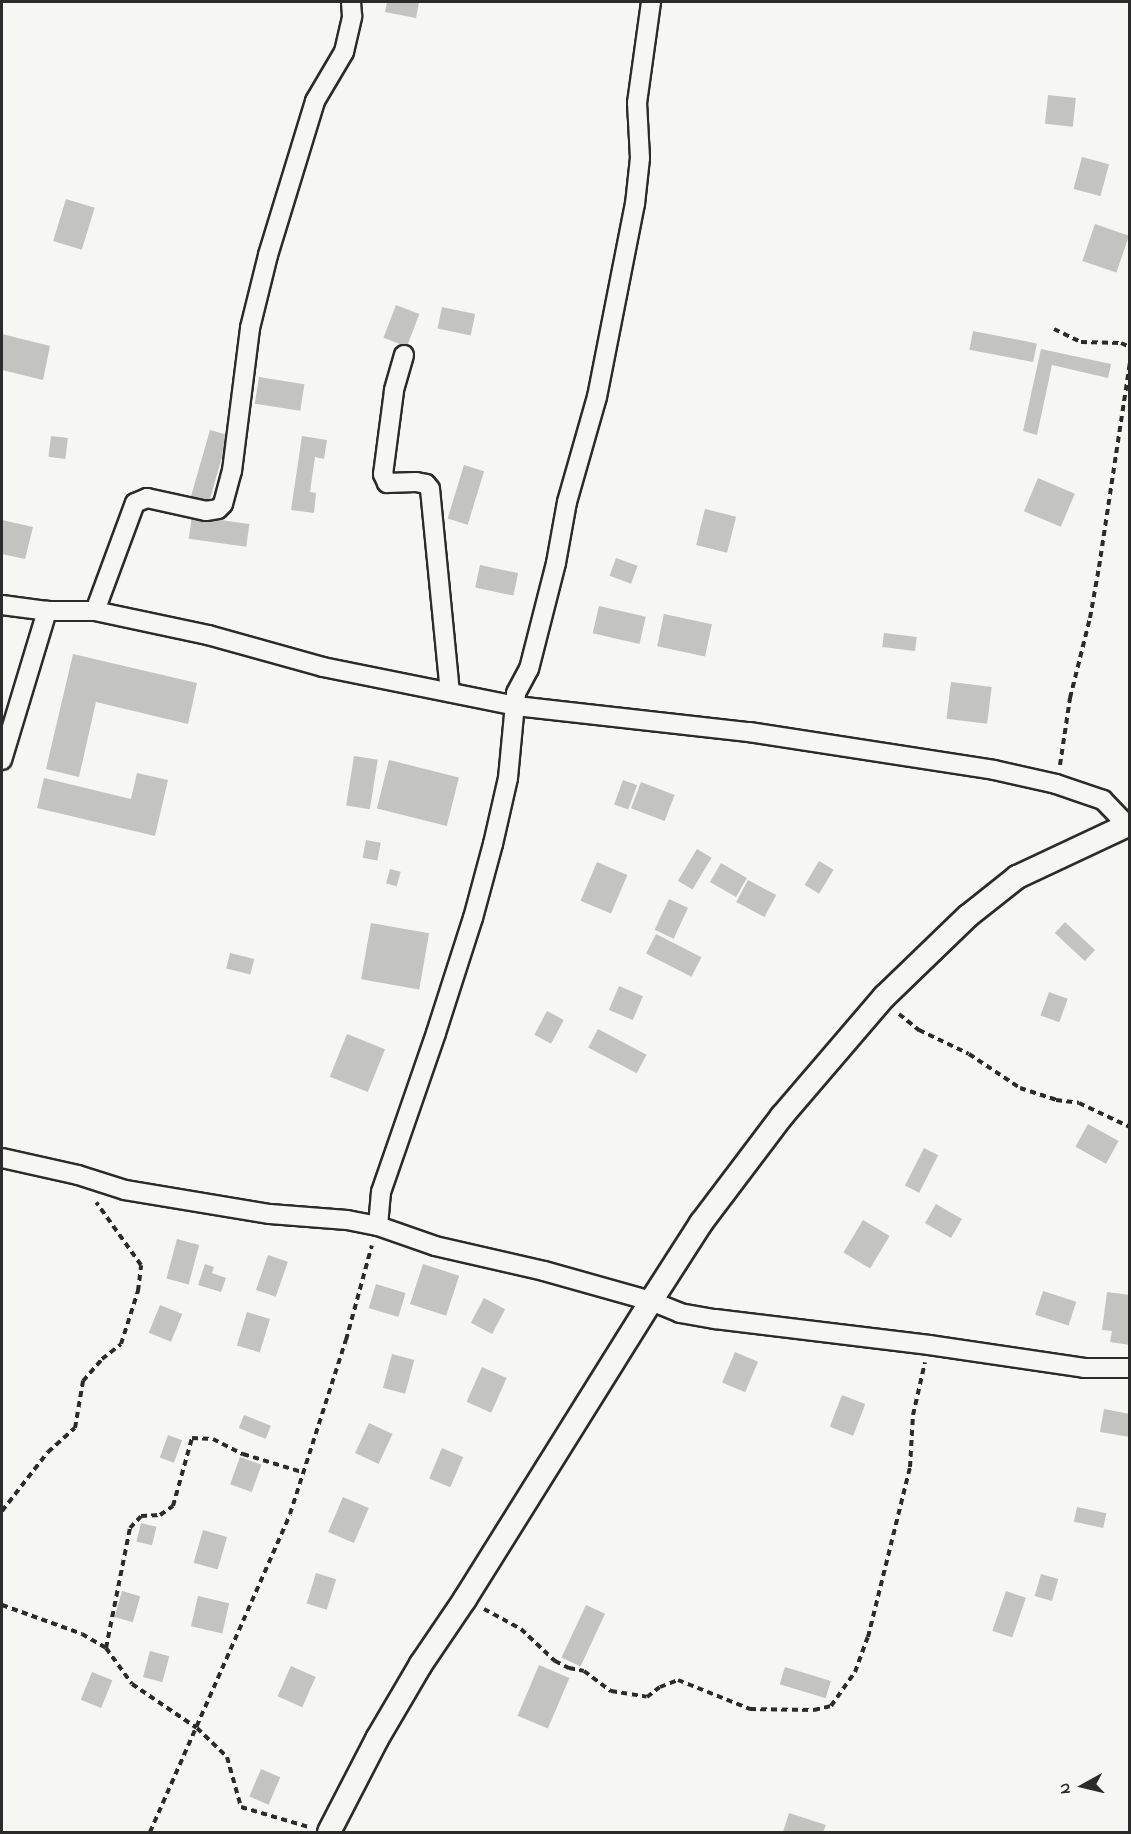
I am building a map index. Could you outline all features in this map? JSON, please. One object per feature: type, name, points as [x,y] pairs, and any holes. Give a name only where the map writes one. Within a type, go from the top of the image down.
[{"type":"street","points":[[95,611],[135,503],[147,498],[206,512],[218,509],[224,504],[232,471],[250,328],[268,255],[315,101],[344,52],[352,16],[351,2]]},
{"type":"street","points":[[378,1226],[381,1192],[436,1033],[487,865],[508,778],[516,693],[529,669],[556,562],[567,502],[595,408],[630,232],[640,158],[637,103],[651,2]]},
{"type":"street","points":[[404,356],[394,391],[383,474],[387,483],[416,482],[426,484],[430,489],[450,692]]},
{"type":"street","points":[[2,605],[47,611],[95,611],[208,635],[323,667],[516,706],[749,732],[993,770],[1056,784],[1103,800],[1128,825],[1017,877],[968,916],[884,997],[782,1116],[701,1223],[465,1599],[421,1664],[323,1831]]},
{"type":"street","points":[[2,760],[47,611]]},
{"type":"street","points":[[2,1158],[78,1175],[125,1190],[270,1214],[347,1220],[378,1226],[435,1245],[544,1271],[651,1301],[680,1313],[929,1345],[1084,1368],[1130,1368]]},
{"type":"path","points":[[1054,329],[1081,342],[1121,343],[1130,347]]},
{"type":"path","points":[[1056,784],[1070,698],[1099,567],[1130,361]]},
{"type":"path","points":[[884,997],[906,1023],[954,1049],[969,1054],[1020,1088],[1056,1100],[1079,1103],[1130,1127]]},
{"type":"path","points":[[2,1511],[48,1452],[75,1428],[83,1381],[102,1359],[121,1344],[138,1291],[141,1265],[78,1175]]},
{"type":"path","points":[[150,1833],[290,1514],[346,1340],[378,1226]]},
{"type":"path","points":[[465,1599],[521,1629],[555,1661],[569,1668],[584,1671],[611,1691],[647,1697],[678,1680],[750,1709],[814,1710],[831,1706],[855,1672],[868,1637],[910,1467],[913,1415],[929,1345]]},
{"type":"path","points":[[106,1648],[130,1528],[141,1516],[160,1515],[173,1506],[192,1438],[213,1439],[243,1454],[302,1472]]},
{"type":"path","points":[[2,1605],[82,1634],[106,1648],[132,1684],[197,1728],[227,1757],[241,1808],[323,1831]]},
{"type":"building","points":[[387,2],[419,2],[416,18],[385,12]]},
{"type":"building","points":[[1048,95],[1076,98],[1073,127],[1045,124]]},
{"type":"building","points":[[1082,157],[1109,164],[1101,196],[1073,189]]},
{"type":"building","points":[[66,199],[95,208],[82,250],[53,241]]},
{"type":"building","points":[[1095,224],[1129,236],[1116,273],[1082,261]]},
{"type":"building","points":[[396,305],[419,314],[407,347],[383,338]]},
{"type":"building","points":[[442,307],[475,314],[471,336],[437,329]]},
{"type":"building","points":[[973,331],[1037,343],[1033,362],[969,350]]},
{"type":"building","points":[[2,334],[50,346],[43,380],[2,370]]},
{"type":"building","points":[[1041,349],[1111,364],[1108,378],[1052,365],[1037,435],[1023,431]]},
{"type":"building","points":[[259,377],[304,384],[300,411],[255,404]]},
{"type":"building","points":[[210,430],[228,435],[208,504],[190,499]]},
{"type":"building","points":[[51,436],[68,438],[65,459],[48,457]]},
{"type":"building","points":[[302,436],[327,440],[324,459],[315,457],[310,492],[316,493],[314,513],[291,510]]},
{"type":"building","points":[[464,465],[484,471],[468,525],[448,519]]},
{"type":"building","points":[[1038,478],[1075,494],[1061,527],[1024,511]]},
{"type":"building","points":[[705,509],[736,517],[727,553],[696,545]]},
{"type":"building","points":[[192,516],[249,524],[246,547],[189,539]]},
{"type":"building","points":[[2,520],[33,527],[25,559],[2,554]]},
{"type":"building","points":[[616,558],[638,566],[631,584],[610,576]]},
{"type":"building","points":[[480,565],[518,573],[513,596],[475,587]]},
{"type":"building","points":[[599,606],[646,617],[639,644],[593,633]]},
{"type":"building","points":[[664,614],[712,624],[705,656],[657,646]]},
{"type":"building","points":[[884,633],[917,637],[915,651],[882,647]]},
{"type":"building","points":[[73,654],[197,683],[188,724],[96,702],[79,777],[46,769]]},
{"type":"building","points":[[951,682],[992,687],[987,724],[946,719]]},
{"type":"building","points":[[354,756],[378,760],[370,809],[346,805]]},
{"type":"building","points":[[389,760],[459,777],[447,826],[377,809]]},
{"type":"building","points":[[137,773],[168,780],[155,836],[37,808],[44,778],[131,799]]},
{"type":"building","points":[[623,780],[637,785],[628,810],[614,804]]},
{"type":"building","points":[[641,782],[675,795],[665,821],[631,808]]},
{"type":"building","points":[[366,840],[381,843],[377,861],[363,858]]},
{"type":"building","points":[[697,849],[712,858],[693,889],[678,881]]},
{"type":"building","points":[[819,861],[834,870],[819,894],[805,885]]},
{"type":"building","points":[[597,862],[627,875],[611,914],[581,901]]},
{"type":"building","points":[[721,863],[747,878],[736,897],[710,882]]},
{"type":"building","points":[[390,869],[401,872],[397,886],[386,883]]},
{"type":"building","points":[[748,880],[776,895],[765,917],[736,902]]},
{"type":"building","points":[[669,899],[688,908],[674,939],[655,930]]},
{"type":"building","points":[[1065,922],[1095,950],[1085,961],[1055,933]]},
{"type":"building","points":[[371,923],[429,933],[419,989],[361,979]]},
{"type":"building","points":[[656,934],[701,957],[691,977],[646,954]]},
{"type":"building","points":[[230,953],[254,959],[250,975],[226,969]]},
{"type":"building","points":[[619,986],[643,996],[633,1020],[609,1010]]},
{"type":"building","points":[[1049,992],[1068,999],[1059,1022],[1040,1015]]},
{"type":"building","points":[[547,1011],[564,1020],[551,1044],[534,1035]]},
{"type":"building","points":[[598,1029],[647,1055],[637,1073],[588,1048]]},
{"type":"building","points":[[347,1034],[385,1049],[368,1092],[330,1077]]},
{"type":"building","points":[[1088,1124],[1119,1141],[1106,1164],[1075,1147]]},
{"type":"building","points":[[924,1148],[938,1155],[919,1193],[905,1185]]},
{"type":"building","points":[[936,1204],[962,1219],[951,1238],[925,1223]]},
{"type":"building","points":[[863,1220],[890,1236],[870,1269],[843,1253]]},
{"type":"building","points":[[177,1239],[199,1245],[189,1285],[166,1279]]},
{"type":"building","points":[[268,1255],[288,1262],[276,1297],[256,1290]]},
{"type":"building","points":[[205,1264],[214,1267],[212,1273],[226,1278],[221,1292],[198,1285]]},
{"type":"building","points":[[423,1264],[459,1276],[446,1316],[410,1304]]},
{"type":"building","points":[[376,1284],[406,1293],[398,1317],[369,1308]]},
{"type":"building","points":[[1043,1291],[1076,1302],[1069,1326],[1035,1315]]},
{"type":"building","points":[[1107,1292],[1130,1295],[1130,1345],[1110,1342],[1112,1331],[1102,1330]]},
{"type":"building","points":[[484,1298],[505,1309],[492,1334],[471,1323]]},
{"type":"building","points":[[160,1305],[182,1314],[171,1342],[149,1333]]},
{"type":"building","points":[[247,1312],[270,1319],[260,1352],[237,1345]]},
{"type":"building","points":[[735,1352],[758,1362],[745,1392],[722,1382]]},
{"type":"building","points":[[392,1354],[414,1360],[405,1394],[383,1388]]},
{"type":"building","points":[[482,1367],[507,1378],[491,1413],[467,1402]]},
{"type":"building","points":[[842,1395],[865,1404],[853,1436],[830,1427]]},
{"type":"building","points":[[1104,1409],[1130,1414],[1130,1437],[1100,1432]]},
{"type":"building","points":[[244,1415],[271,1426],[266,1439],[239,1428]]},
{"type":"building","points":[[369,1423],[393,1434],[379,1464],[355,1453]]},
{"type":"building","points":[[168,1435],[182,1440],[174,1463],[160,1458]]},
{"type":"building","points":[[442,1448],[463,1457],[450,1487],[429,1478]]},
{"type":"building","points":[[240,1457],[262,1465],[252,1492],[230,1484]]},
{"type":"building","points":[[343,1497],[369,1508],[354,1543],[328,1532]]},
{"type":"building","points":[[1077,1507],[1106,1513],[1103,1528],[1074,1522]]},
{"type":"building","points":[[141,1523],[157,1527],[152,1545],[136,1541]]},
{"type":"building","points":[[203,1530],[227,1537],[218,1570],[194,1563]]},
{"type":"building","points":[[316,1573],[336,1579],[327,1610],[307,1604]]},
{"type":"building","points":[[1041,1574],[1058,1579],[1052,1601],[1035,1596]]},
{"type":"building","points":[[122,1591],[140,1596],[133,1622],[115,1617]]},
{"type":"building","points":[[1006,1591],[1026,1598],[1012,1638],[992,1631]]},
{"type":"building","points":[[198,1596],[229,1603],[222,1633],[191,1626]]},
{"type":"building","points":[[586,1605],[605,1614],[581,1666],[561,1658]]},
{"type":"building","points":[[150,1651],[169,1656],[162,1682],[143,1677]]},
{"type":"building","points":[[539,1665],[569,1678],[548,1729],[518,1716]]},
{"type":"building","points":[[291,1666],[316,1677],[302,1707],[278,1696]]},
{"type":"building","points":[[785,1667],[831,1681],[826,1698],[780,1684]]},
{"type":"building","points":[[92,1672],[112,1680],[101,1708],[81,1700]]},
{"type":"building","points":[[261,1769],[280,1777],[269,1805],[249,1797]]},
{"type":"building","points":[[789,1813],[826,1825],[823,1832],[783,1832]]}]
